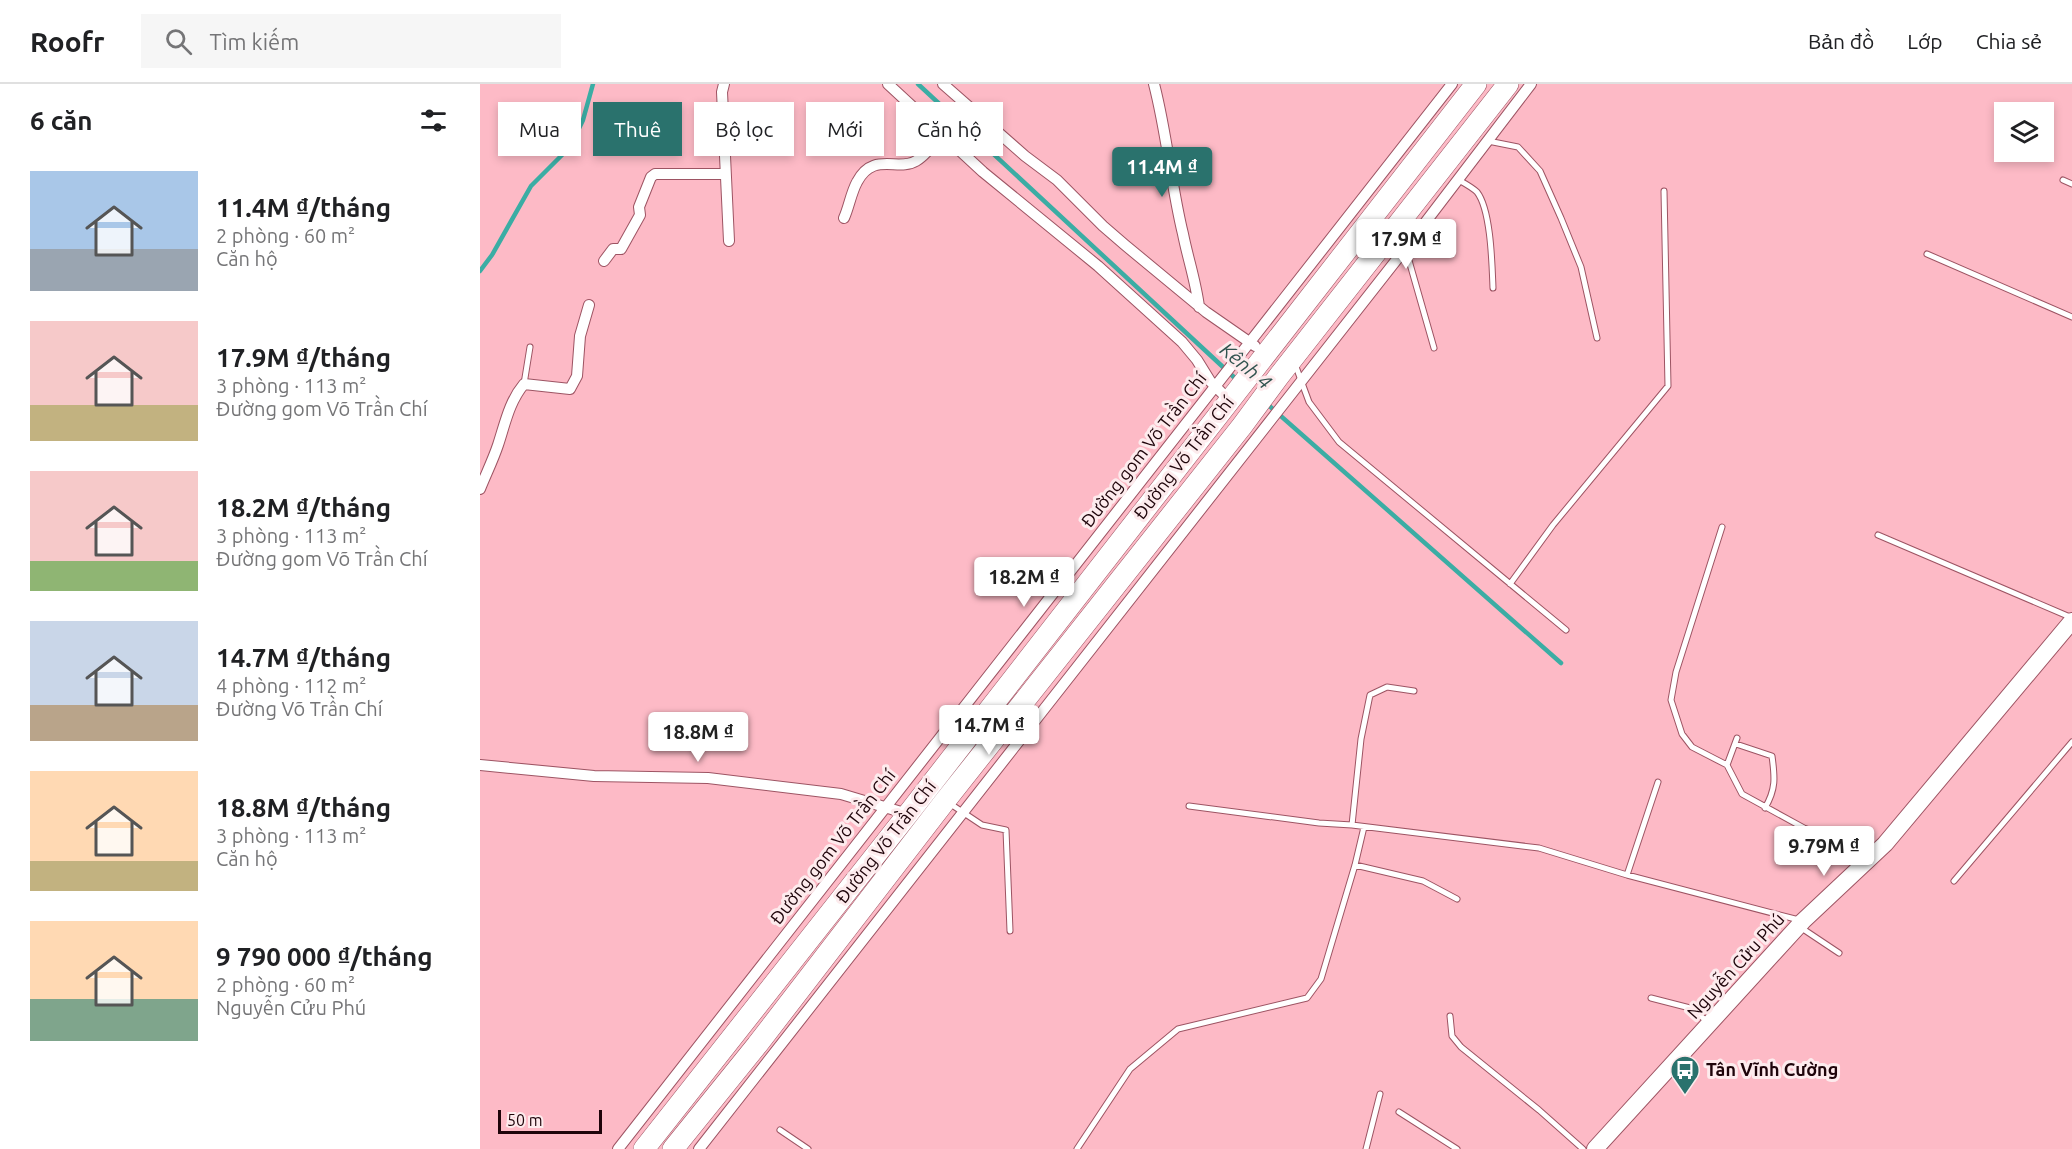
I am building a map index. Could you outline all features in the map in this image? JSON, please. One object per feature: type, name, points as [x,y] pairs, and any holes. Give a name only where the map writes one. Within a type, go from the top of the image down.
[{"type":"highway","points":[[1258,352],[1476,84]]},
{"type":"highway","points":[[1293,359],[1508,84]]},
{"type":"highway","name":"Đường Võ Trần Chí","points":[[644,1149],[908,814],[1258,352]]},
{"type":"highway","name":"Đường Võ Trần Chí","points":[[673,1149],[757,1045],[945,801],[1293,359]]},
{"type":"main road","name":"Nguyễn Cửu Phú","points":[[1595,1149],[1800,923],[1885,844],[2072,619]]},
{"type":"street","points":[[724,84],[722,92],[729,241]]},
{"type":"street","points":[[888,84],[907,102]]},
{"type":"street","points":[[943,84],[1025,156],[1057,180],[1103,226],[1199,307],[1258,352],[1452,84]]},
{"type":"street","points":[[1154,84],[1161,110],[1182,234],[1197,288],[1199,307]]},
{"type":"street","points":[[699,1149],[1405,249],[1531,84]]},
{"type":"street","points":[[844,218],[857,182],[865,172],[875,165],[905,164],[916,161],[921,156]]},
{"type":"street","points":[[966,156],[1098,266],[1182,342],[1226,392]]},
{"type":"street","points":[[604,261],[614,249],[621,249],[640,215],[639,207],[651,177],[655,174],[725,174]]},
{"type":"street","points":[[480,489],[498,446],[505,419],[516,394],[524,384],[570,389],[577,376],[580,336],[589,305]]},
{"type":"street","name":"Đường gom Võ Trần Chí","points":[[618,1149],[885,807],[1226,392]]},
{"type":"street","points":[[480,765],[594,776],[708,778],[841,794],[908,814]]},
{"type":"lane","points":[[1487,141],[1518,147],[1540,171],[1581,267],[1597,338]]},
{"type":"lane","points":[[1457,179],[1476,191],[1482,202],[1490,238],[1493,288]]},
{"type":"lane","points":[[2063,180],[2072,184]]},
{"type":"lane","points":[[1510,584],[1553,525],[1668,386],[1664,191]]},
{"type":"lane","points":[[1405,249],[1434,348]]},
{"type":"lane","points":[[1927,254],[2072,316]]},
{"type":"lane","points":[[524,384],[530,347]]},
{"type":"lane","points":[[1293,359],[1309,402],[1339,442],[1566,630]]},
{"type":"lane","points":[[1722,526],[1676,672],[1671,700],[1682,734],[1692,747],[1727,765],[1742,794],[1804,828],[1842,842],[1871,858]]},
{"type":"lane","points":[[1878,535],[2072,619]]},
{"type":"lane","points":[[1352,825],[1361,739],[1370,695],[1387,687],[1414,691]]},
{"type":"lane","points":[[1727,765],[1736,741],[1772,756],[1773,794],[1765,808]]},
{"type":"lane","points":[[1954,881],[2072,742]]},
{"type":"lane","points":[[1627,875],[1658,782]]},
{"type":"lane","points":[[945,801],[982,825],[1006,830],[1011,931]]},
{"type":"lane","points":[[1189,806],[1539,848],[1800,923],[1839,953]]},
{"type":"lane","points":[[1077,1149],[1130,1069],[1178,1029],[1307,998],[1321,979],[1364,827]]},
{"type":"lane","points":[[1355,865],[1423,881],[1457,899]]},
{"type":"lane","points":[[1651,998],[1690,1008],[1710,1024]]},
{"type":"lane","points":[[1450,1017],[1452,1036],[1461,1047],[1531,1103],[1583,1149]]},
{"type":"lane","points":[[1366,1149],[1380,1094]]},
{"type":"lane","points":[[1399,1112],[1457,1149]]},
{"type":"lane","points":[[780,1130],[808,1149]]},
{"type":"waterway","points":[[480,271],[492,255],[531,186],[570,147],[583,120],[593,84]]},
{"type":"waterway","name":"Kênh 4","points":[[918,84],[1237,380]]},
{"type":"waterway","name":"Kênh 4","points":[[1265,402],[1561,663]]},
{"type":"place","name":"Tân Vĩnh Cường","points":[[1685,1096]]}]
